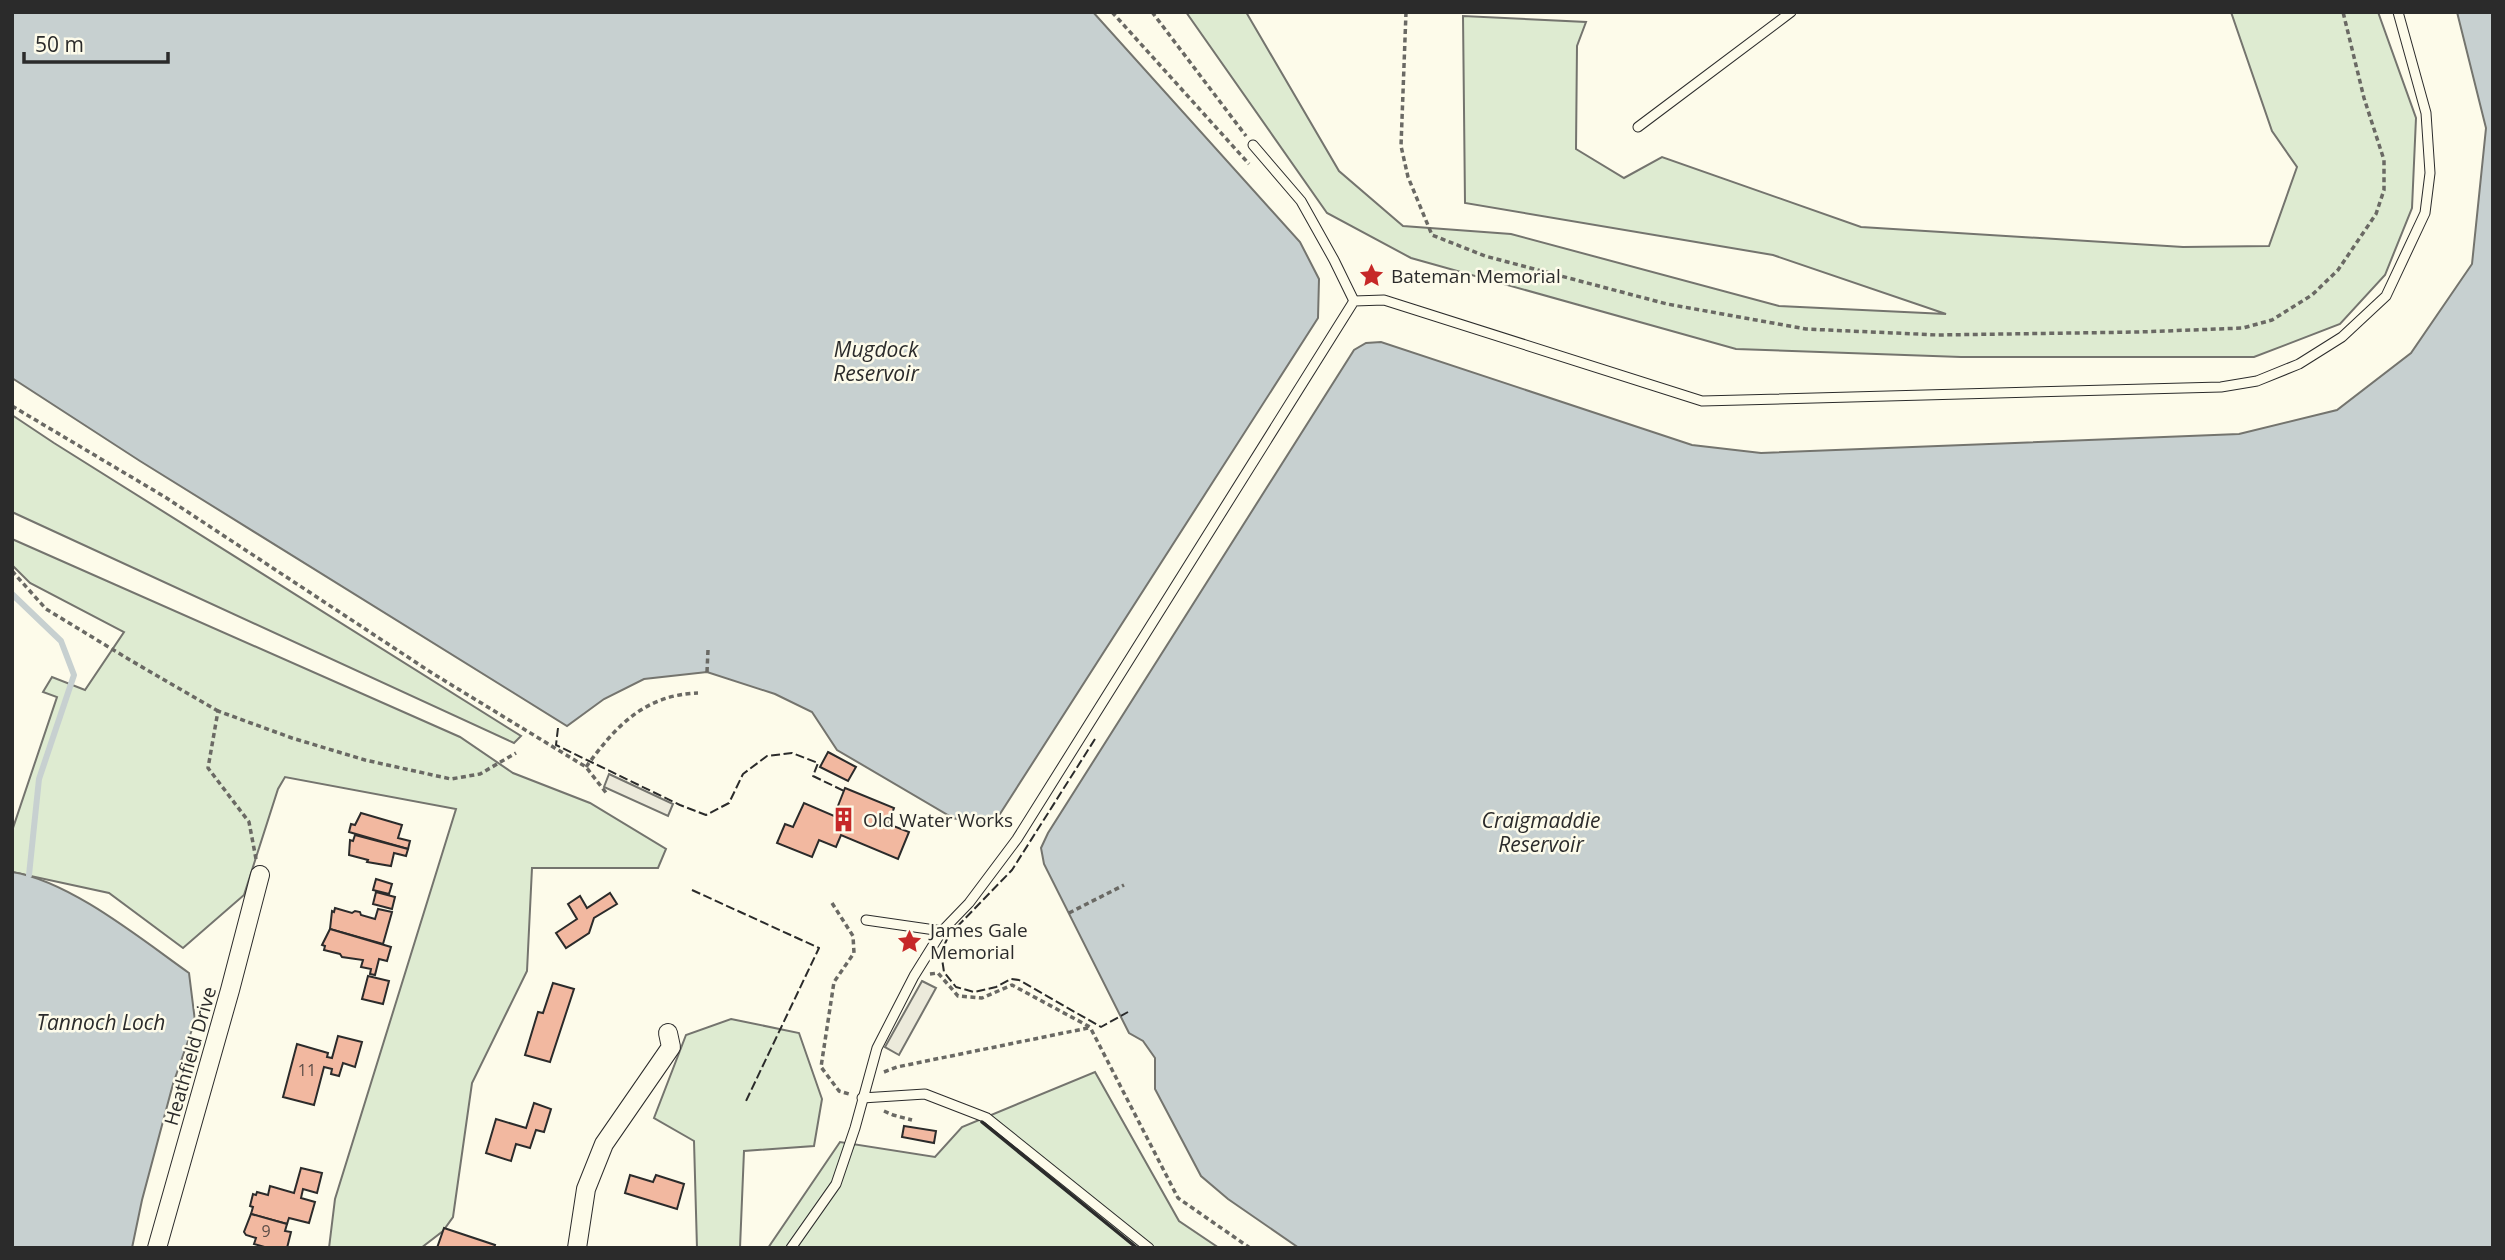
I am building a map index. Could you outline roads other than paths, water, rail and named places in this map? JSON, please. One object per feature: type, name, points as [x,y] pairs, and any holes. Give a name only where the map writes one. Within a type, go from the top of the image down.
[{"type":"street","name":"Heathfield Drive","points":[[157,1248],[260,874]]},
{"type":"street","points":[[577,1248],[586,1189],[604,1144],[671,1047],[668,1032]]},
{"type":"lane","points":[[1638,127],[1791,12]]},
{"type":"lane","points":[[1354,301],[1384,300],[1702,401],[2221,387],[2257,381],[2299,364],[2342,337],[2386,296],[2425,213],[2430,173],[2426,113],[2398,12]]},
{"type":"lane","points":[[1253,145],[1301,201],[1354,301]]},
{"type":"lane","points":[[791,1248],[836,1184],[877,1048],[914,976],[942,931],[969,902],[1017,839],[1354,301]]},
{"type":"lane","points":[[866,920],[942,931]]},
{"type":"lane","points":[[862,1098],[925,1094],[987,1118],[1149,1248]]},
{"type":"water","name":"Mugdock Reservoir","points":[[12,12],[1093,12],[1300,242],[1319,279],[1318,318],[998,817],[981,825],[953,818],[837,750],[812,712],[775,694],[707,672],[644,679],[604,699],[567,726],[140,461],[12,378]]},
{"type":"water","name":"Craigmaddie Reservoir","points":[[2457,12],[2493,12],[2493,1248],[1299,1248],[1228,1199],[1201,1176],[1155,1089],[1155,1058],[1143,1041],[1129,1033],[1044,864],[1041,848],[1354,350],[1366,343],[1381,342],[1692,445],[1761,453],[2239,434],[2337,410],[2411,353],[2472,264],[2486,128]]},
{"type":"water","name":"Tannoch Loch","points":[[12,872],[57,887],[81,899],[189,973],[195,1021],[173,1084],[132,1248],[12,1248]]},
{"type":"waterway","points":[[12,594],[61,641],[74,675],[39,779],[29,875]]},
{"type":"place","name":"Bateman Memorial","points":[[1371,276]]},
{"type":"place","name":"Old Water Works","points":[[843,820]]},
{"type":"place","name":"James Gale Memorial","points":[[910,941]]}]
